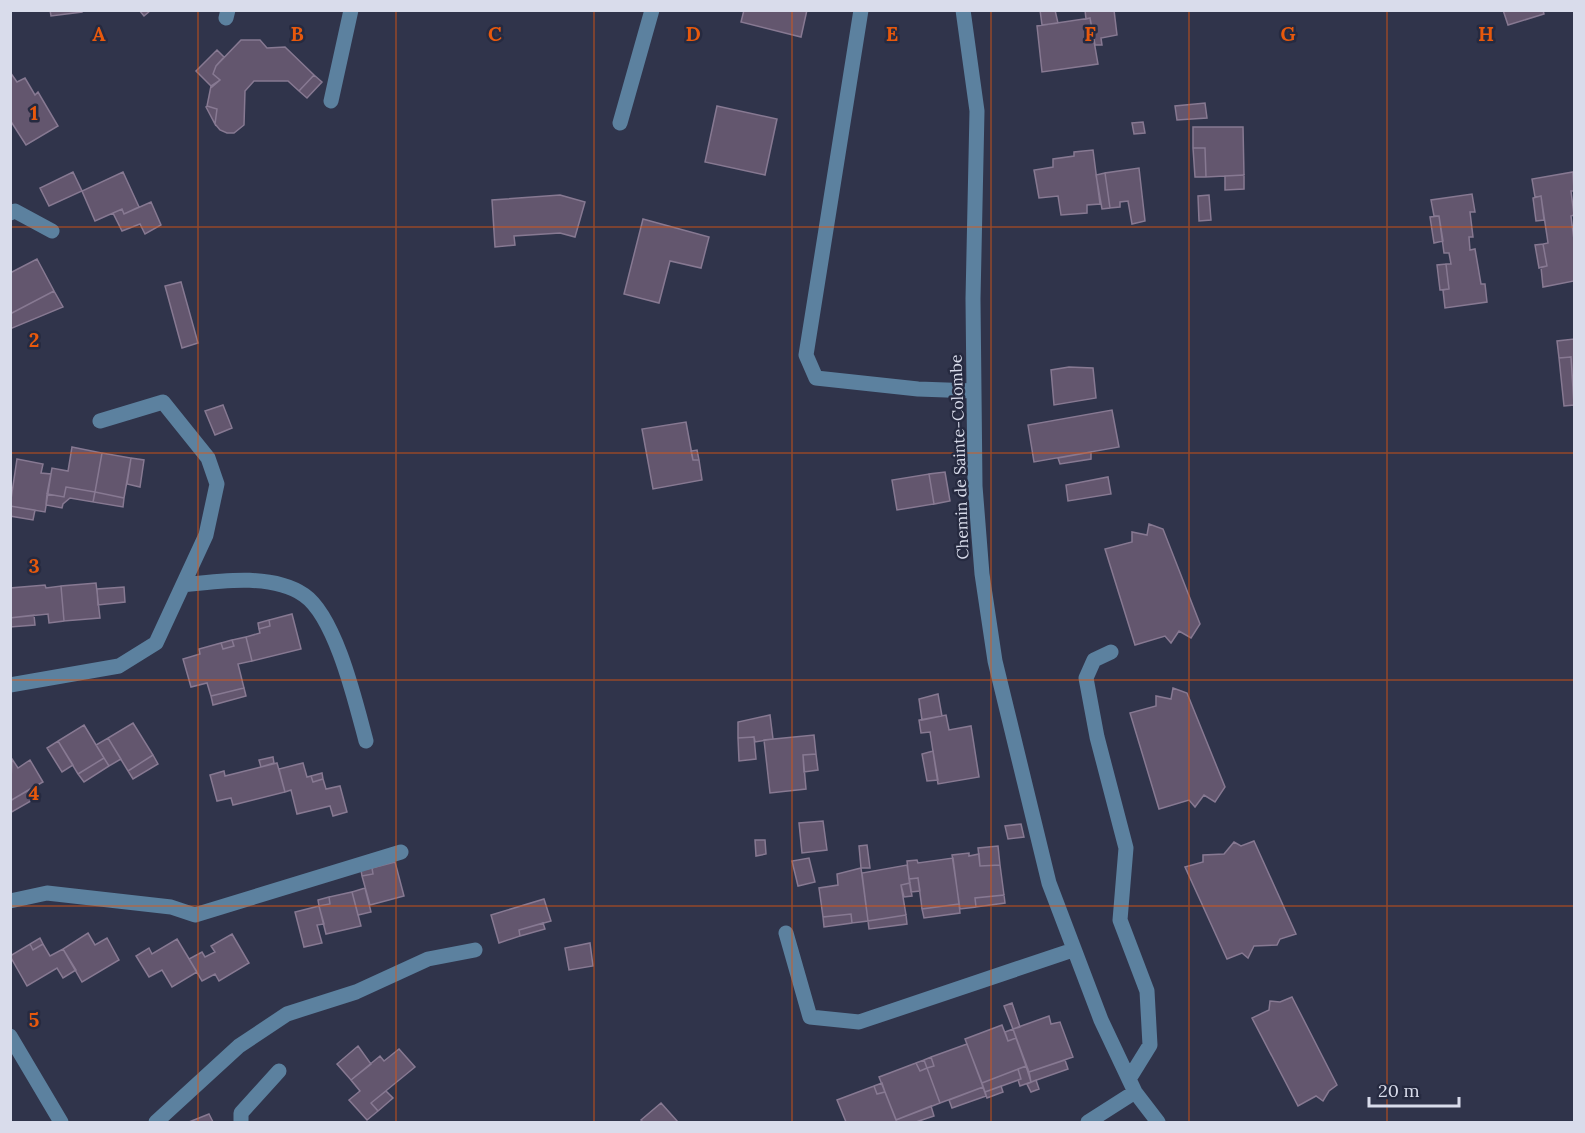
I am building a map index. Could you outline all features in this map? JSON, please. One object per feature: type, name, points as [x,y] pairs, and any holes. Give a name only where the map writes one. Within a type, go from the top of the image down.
[{"type":"street","points":[[620,123],[652,10]]},
{"type":"street","points":[[861,10],[806,355],[816,378],[918,389],[974,391]]},
{"type":"street","name":"Chemin de Sainte-Colombe","points":[[963,10],[977,111],[975,486],[981,563],[995,661],[1048,883],[1101,1020],[1132,1086],[1158,1122]]},
{"type":"street","points":[[332,101],[349,12]]},
{"type":"street","points":[[10,213],[15,211],[52,231]]},
{"type":"street","points":[[10,685],[119,666],[156,643],[206,535],[217,484],[208,458],[163,402],[100,421]]},
{"type":"street","points":[[183,585],[242,579],[284,587],[305,595],[322,615],[350,678],[366,741]]},
{"type":"street","points":[[1088,1122],[1132,1086],[1150,1045],[1147,991],[1120,920],[1126,848],[1097,737],[1086,678],[1094,660],[1111,652]]},
{"type":"street","points":[[10,901],[47,893],[171,907],[195,915],[401,852]]},
{"type":"street","points":[[786,933],[810,1017],[859,1022],[1073,950]]},
{"type":"street","points":[[156,1122],[239,1046],[287,1014],[356,992],[428,959],[475,950]]},
{"type":"street","points":[[10,1036],[61,1122]]},
{"type":"street","points":[[241,1122],[241,1113],[279,1071]]},
{"type":"building","points":[[50,10],[82,10],[82,12],[51,16]]},
{"type":"building","points":[[139,10],[150,10],[150,11],[144,16]]},
{"type":"building","points":[[744,10],[807,10],[801,37],[741,22]]},
{"type":"building","points":[[1040,10],[1055,10],[1058,23],[1042,25]]},
{"type":"building","points":[[1085,10],[1114,10],[1117,35],[1101,38],[1102,45],[1095,45],[1090,18],[1086,19]]},
{"type":"building","points":[[1503,10],[1543,10],[1544,14],[1508,25]]},
{"type":"building","points":[[1090,18],[1098,64],[1042,72],[1037,26]]},
{"type":"building","points":[[241,40],[260,40],[267,48],[285,47],[314,75],[299,91],[288,81],[254,81],[245,91],[244,125],[234,133],[227,133],[215,124],[217,109],[207,106],[211,86],[220,80],[213,74],[216,66]]},
{"type":"building","points":[[217,50],[224,57],[216,66],[213,74],[220,80],[212,87],[196,71]]},
{"type":"building","points":[[10,72],[17,82],[25,78],[35,95],[38,92],[58,126],[26,145],[10,120]]},
{"type":"building","points":[[314,75],[322,82],[307,98],[299,91]]},
{"type":"building","points":[[1205,103],[1207,118],[1177,120],[1175,106]]},
{"type":"building","points":[[717,106],[777,119],[765,175],[705,162]]},
{"type":"building","points":[[206,107],[217,109],[215,124]]},
{"type":"building","points":[[1143,122],[1145,133],[1134,134],[1132,123]]},
{"type":"building","points":[[1193,127],[1243,127],[1244,175],[1206,177],[1205,148],[1193,148]]},
{"type":"building","points":[[1193,148],[1205,148],[1206,177],[1195,177]]},
{"type":"building","points":[[1093,150],[1100,204],[1087,205],[1087,213],[1061,215],[1058,196],[1039,198],[1034,170],[1053,167],[1053,159],[1074,156],[1074,152]]},
{"type":"building","points":[[1139,168],[1145,221],[1132,224],[1128,201],[1120,202],[1120,207],[1110,208],[1105,173]]},
{"type":"building","points":[[73,172],[82,191],[49,206],[40,188]]},
{"type":"building","points":[[123,172],[139,207],[124,214],[122,209],[95,221],[82,191]]},
{"type":"building","points":[[1573,172],[1574,191],[1571,191],[1574,215],[1571,216],[1574,240],[1574,281],[1543,287],[1541,267],[1547,266],[1543,244],[1548,243],[1541,196],[1535,197],[1532,179]]},
{"type":"building","points":[[1105,173],[1110,208],[1102,209],[1096,175]]},
{"type":"building","points":[[1244,175],[1244,189],[1225,190],[1225,176]]},
{"type":"building","points":[[1472,194],[1475,212],[1470,212],[1473,237],[1469,237],[1470,250],[1475,249],[1481,284],[1485,284],[1487,302],[1445,308],[1443,290],[1449,289],[1446,264],[1451,264],[1449,253],[1444,253],[1439,216],[1434,216],[1431,200]]},
{"type":"building","points":[[560,195],[585,202],[575,237],[560,233],[514,236],[515,245],[495,247],[492,200]]},
{"type":"building","points":[[1209,195],[1211,220],[1199,221],[1198,196]]},
{"type":"building","points":[[1541,196],[1544,220],[1536,221],[1533,198]]},
{"type":"building","points":[[151,202],[161,225],[145,234],[140,224],[122,231],[113,213],[122,209],[124,214]]},
{"type":"building","points":[[1439,216],[1443,241],[1434,243],[1430,217]]},
{"type":"building","points":[[643,219],[709,237],[701,268],[670,261],[659,303],[624,294]]},
{"type":"building","points":[[1543,244],[1547,266],[1539,268],[1535,245]]},
{"type":"building","points":[[37,259],[54,291],[10,314],[10,273]]},
{"type":"building","points":[[1446,264],[1449,289],[1440,290],[1437,265]]},
{"type":"building","points":[[181,282],[198,343],[182,348],[165,286]]},
{"type":"building","points":[[54,291],[63,307],[10,329],[10,314]]},
{"type":"building","points":[[1574,339],[1574,401],[1571,357],[1559,358],[1557,341]]},
{"type":"building","points":[[1571,357],[1574,405],[1564,406],[1559,358]]},
{"type":"building","points":[[1069,367],[1093,368],[1096,398],[1054,405],[1051,370]]},
{"type":"building","points":[[223,405],[232,428],[215,435],[205,411]]},
{"type":"building","points":[[1112,410],[1119,447],[1034,462],[1028,425]]},
{"type":"building","points":[[686,422],[693,460],[699,460],[702,480],[653,489],[642,429]]},
{"type":"building","points":[[72,447],[102,453],[95,492],[66,487],[64,497],[47,494],[52,468],[68,471]]},
{"type":"building","points":[[697,450],[699,460],[693,460],[691,451]]},
{"type":"building","points":[[1091,452],[1091,459],[1060,464],[1058,458]]},
{"type":"building","points":[[102,453],[131,458],[124,498],[95,492]]},
{"type":"building","points":[[131,458],[144,460],[140,487],[127,484]]},
{"type":"building","points":[[17,459],[43,464],[41,473],[51,474],[45,512],[10,506]]},
{"type":"building","points":[[945,472],[950,501],[934,504],[929,474]]},
{"type":"building","points":[[929,474],[934,504],[897,510],[892,480]]},
{"type":"building","points":[[1108,477],[1111,494],[1068,501],[1066,485]]},
{"type":"building","points":[[66,487],[95,492],[93,502],[70,498],[62,508],[46,505],[47,494],[64,497]]},
{"type":"building","points":[[95,492],[124,498],[123,507],[93,502]]},
{"type":"building","points":[[10,506],[35,510],[33,520],[10,516]]},
{"type":"building","points":[[1149,524],[1163,529],[1200,624],[1191,638],[1179,631],[1171,643],[1165,636],[1135,645],[1105,549],[1132,542],[1132,532],[1147,535]]},
{"type":"building","points":[[96,583],[100,618],[64,621],[61,586]]},
{"type":"building","points":[[45,585],[46,588],[61,586],[64,621],[49,623],[48,614],[10,618],[10,588]]},
{"type":"building","points":[[124,587],[125,602],[98,605],[97,589]]},
{"type":"building","points":[[292,614],[301,649],[252,661],[246,637],[260,633],[259,629],[270,626],[269,620]]},
{"type":"building","points":[[34,615],[35,625],[10,627],[10,618]]},
{"type":"building","points":[[269,620],[270,626],[259,629],[258,623]]},
{"type":"building","points":[[246,637],[252,661],[238,664],[244,688],[211,696],[207,683],[191,687],[183,659],[200,654],[199,649],[221,643],[223,649],[234,646],[232,640]]},
{"type":"building","points":[[232,640],[234,646],[223,649],[221,643]]},
{"type":"building","points":[[244,688],[246,696],[213,705],[211,696]]},
{"type":"building","points":[[1173,688],[1187,693],[1225,787],[1215,802],[1204,795],[1195,807],[1189,800],[1159,809],[1130,713],[1156,706],[1156,696],[1171,699]]},
{"type":"building","points":[[938,694],[942,716],[922,720],[919,699]]},
{"type":"building","points":[[770,715],[773,739],[755,742],[754,737],[738,738],[738,722]]},
{"type":"building","points":[[946,715],[949,730],[971,726],[979,777],[938,784],[930,732],[921,733],[919,720]]},
{"type":"building","points":[[133,723],[153,755],[128,771],[108,738]]},
{"type":"building","points":[[84,725],[104,758],[78,774],[58,741]]},
{"type":"building","points":[[814,735],[816,754],[803,755],[806,789],[770,793],[764,740]]},
{"type":"building","points":[[754,737],[756,759],[739,761],[738,738]]},
{"type":"building","points":[[108,738],[121,759],[109,766],[96,745]]},
{"type":"building","points":[[58,741],[73,765],[62,772],[47,748]]},
{"type":"building","points":[[933,751],[938,780],[927,781],[922,754]]},
{"type":"building","points":[[816,754],[818,770],[804,772],[803,755]]},
{"type":"building","points":[[153,755],[158,764],[133,779],[128,771]]},
{"type":"building","points":[[273,757],[274,763],[261,767],[259,760]]},
{"type":"building","points":[[104,758],[109,766],[84,782],[78,774]]},
{"type":"building","points":[[12,759],[18,768],[30,760],[43,782],[10,801]]},
{"type":"building","points":[[277,763],[285,792],[233,805],[231,798],[217,801],[210,775],[224,771],[225,776]]},
{"type":"building","points":[[303,763],[307,777],[311,776],[313,782],[323,779],[326,789],[340,786],[347,812],[333,816],[330,806],[297,814],[291,790],[285,792],[279,769]]},
{"type":"building","points":[[322,773],[323,779],[313,782],[311,776]]},
{"type":"building","points":[[30,789],[36,798],[10,813],[10,801]]},
{"type":"building","points":[[823,821],[827,850],[802,853],[799,823]]},
{"type":"building","points":[[1021,824],[1024,837],[1008,839],[1005,826]]},
{"type":"building","points":[[755,840],[765,840],[766,854],[756,856]]},
{"type":"building","points":[[1254,841],[1296,934],[1280,939],[1277,945],[1254,946],[1248,958],[1242,953],[1227,959],[1185,867],[1203,862],[1203,855],[1224,854],[1234,842],[1241,846]]},
{"type":"building","points":[[867,845],[870,868],[861,868],[859,846]]},
{"type":"building","points":[[998,846],[1000,865],[980,866],[978,848]]},
{"type":"building","points":[[969,853],[969,856],[979,854],[980,866],[1000,865],[1004,895],[975,898],[976,907],[960,909],[952,855]]},
{"type":"building","points":[[809,858],[815,882],[798,886],[792,861]]},
{"type":"building","points":[[953,858],[959,904],[922,909],[918,878],[909,879],[907,861],[917,860],[918,863]]},
{"type":"building","points":[[395,862],[404,896],[370,905],[362,876],[373,874],[372,868]]},
{"type":"building","points":[[907,865],[910,883],[901,885],[906,915],[868,921],[862,873]]},
{"type":"building","points":[[372,868],[373,874],[362,876],[361,870]]},
{"type":"building","points":[[861,868],[868,921],[852,923],[851,914],[823,917],[819,888],[838,885],[837,874]]},
{"type":"building","points":[[918,878],[920,891],[911,892],[909,879]]},
{"type":"building","points":[[910,883],[912,896],[904,897],[901,885]]},
{"type":"building","points":[[365,888],[371,912],[358,915],[352,892]]},
{"type":"building","points":[[352,892],[361,926],[326,934],[319,906],[330,904],[329,897]]},
{"type":"building","points":[[1004,895],[1005,903],[976,907],[975,898]]},
{"type":"building","points":[[329,897],[330,904],[319,906],[318,900]]},
{"type":"building","points":[[544,899],[551,921],[519,930],[520,936],[499,943],[491,915]]},
{"type":"building","points":[[959,904],[960,913],[924,918],[922,909]]},
{"type":"building","points":[[319,906],[324,924],[317,925],[322,943],[304,947],[295,912]]},
{"type":"building","points":[[851,914],[852,923],[824,927],[823,917]]},
{"type":"building","points":[[906,915],[907,924],[869,929],[868,921]]},
{"type":"building","points":[[543,923],[545,929],[520,936],[519,930]]},
{"type":"building","points":[[88,933],[95,945],[107,938],[119,960],[82,982],[63,949]]},
{"type":"building","points":[[232,934],[249,963],[219,981],[215,974],[202,981],[189,959],[202,952],[205,957],[215,952],[211,946]]},
{"type":"building","points":[[40,938],[43,944],[33,950],[30,944]]},
{"type":"building","points":[[177,939],[197,972],[172,987],[162,970],[149,977],[136,956],[149,948],[152,954]]},
{"type":"building","points":[[590,943],[593,966],[569,970],[565,948]]},
{"type":"building","points":[[30,944],[33,950],[43,944],[50,956],[63,949],[76,970],[63,978],[57,968],[27,986],[10,956]]},
{"type":"building","points":[[1292,997],[1337,1085],[1329,1091],[1323,1101],[1316,1096],[1298,1106],[1252,1018],[1269,1010],[1270,1001],[1280,1002]]},
{"type":"building","points":[[1012,1003],[1020,1027],[1013,1029],[1004,1006]]},
{"type":"building","points":[[1049,1016],[1051,1024],[1060,1022],[1073,1057],[1029,1072],[1013,1029]]},
{"type":"building","points":[[1002,1025],[1008,1041],[1016,1038],[1026,1066],[982,1083],[965,1039]]},
{"type":"building","points":[[1013,1029],[1016,1038],[1008,1041],[1005,1032]]},
{"type":"building","points":[[967,1044],[983,1087],[940,1103],[927,1068],[934,1066],[931,1057]]},
{"type":"building","points":[[358,1046],[371,1064],[351,1080],[337,1064]]},
{"type":"building","points":[[399,1049],[415,1067],[371,1103],[378,1111],[367,1120],[349,1100],[360,1091],[351,1080],[380,1056],[384,1061]]},
{"type":"building","points":[[931,1057],[934,1066],[927,1068],[924,1060]]},
{"type":"building","points":[[924,1060],[927,1068],[920,1071],[916,1063]]},
{"type":"building","points":[[1065,1060],[1068,1069],[1031,1082],[1029,1072]]},
{"type":"building","points":[[916,1063],[920,1071],[927,1068],[940,1103],[896,1120],[879,1077]]},
{"type":"building","points":[[1026,1066],[1031,1082],[1020,1086],[1018,1080],[1021,1079],[1018,1069]]},
{"type":"building","points":[[1018,1069],[1021,1079],[985,1092],[982,1083]]},
{"type":"building","points":[[1036,1080],[1039,1089],[1031,1092],[1027,1084]]},
{"type":"building","points":[[882,1083],[885,1092],[877,1094],[874,1086]]},
{"type":"building","points":[[874,1086],[877,1094],[885,1092],[897,1122],[846,1122],[837,1100]]},
{"type":"building","points":[[1001,1086],[1003,1092],[987,1098],[985,1092]]},
{"type":"building","points":[[983,1087],[986,1096],[952,1108],[949,1100]]},
{"type":"building","points":[[386,1091],[393,1098],[378,1111],[371,1103]]},
{"type":"building","points":[[661,1103],[678,1122],[643,1122],[641,1120]]},
{"type":"building","points":[[931,1106],[934,1116],[916,1122],[897,1122],[896,1120]]},
{"type":"building","points":[[209,1114],[213,1122],[189,1122]]}]
